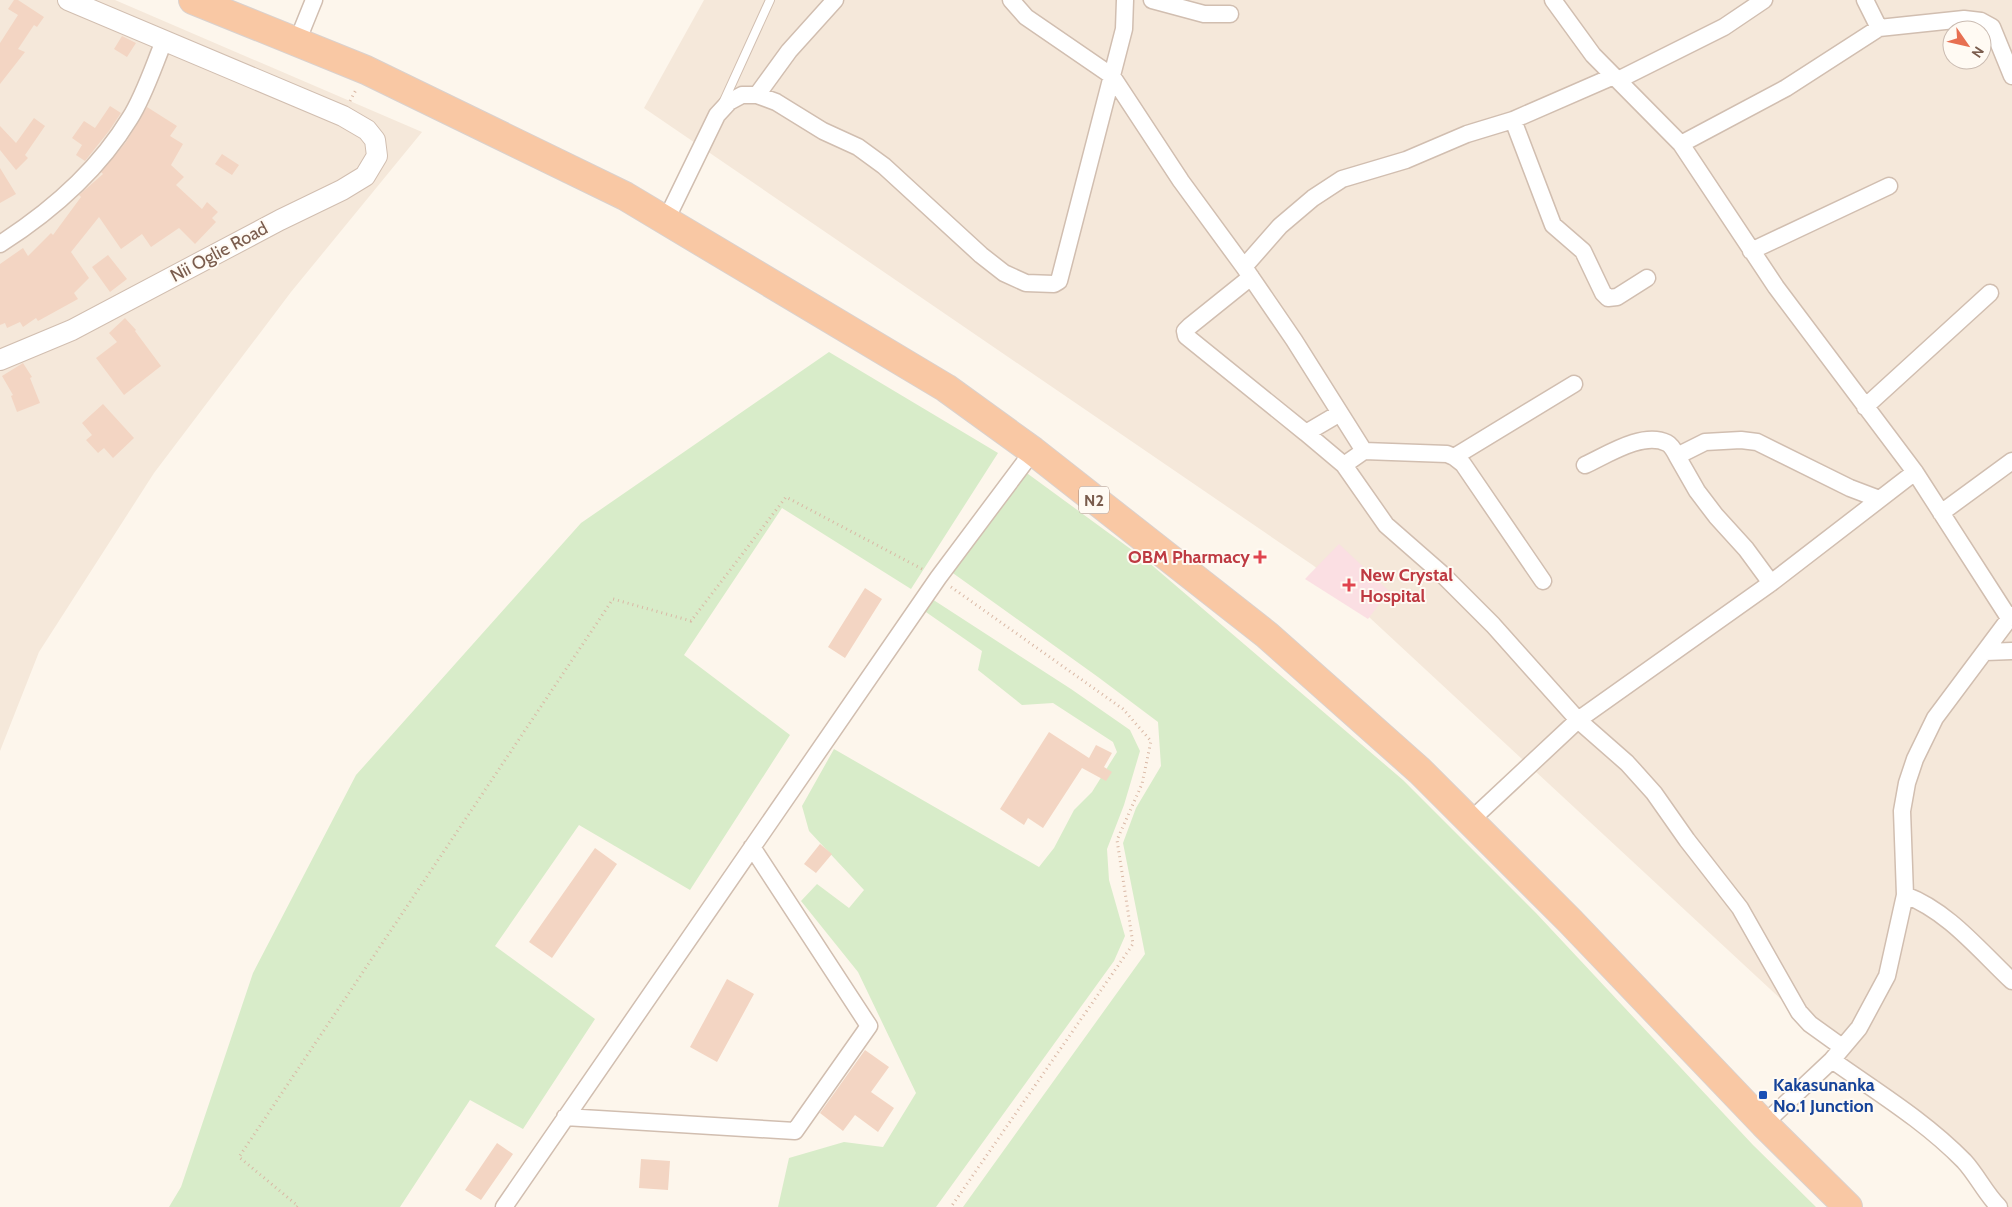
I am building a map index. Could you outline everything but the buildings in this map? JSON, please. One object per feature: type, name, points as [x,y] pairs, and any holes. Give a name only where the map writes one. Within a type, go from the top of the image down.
[{"type":"highway","name":"N2","points":[[193,0],[366,70],[625,196],[946,388],[1032,451],[1267,635],[1420,771],[1570,922],[1764,1124],[1848,1207]]},
{"type":"street","name":"Nii Oglie Road","points":[[0,360],[72,330],[280,220],[342,190],[365,176],[377,156],[375,140],[367,130],[343,116],[68,0]]},
{"type":"street","points":[[297,42],[314,0]]},
{"type":"street","points":[[756,95],[789,51],[835,0]]},
{"type":"street","points":[[1012,0],[1026,17],[1112,76],[1182,181],[1248,272],[1294,340],[1364,451]]},
{"type":"street","points":[[666,220],[717,115],[729,102],[742,95],[756,95],[776,102],[823,131],[858,147],[884,166],[981,255],[1004,273],[1026,284],[1054,284],[1059,281],[1124,29],[1125,0]]},
{"type":"street","points":[[1152,0],[1204,14],[1230,14]]},
{"type":"street","points":[[1553,0],[1593,55],[1681,144],[1776,287],[1915,472],[2011,617],[1935,718],[1915,759],[1906,783],[1902,811],[1905,895],[1887,976],[1859,1028],[1832,1060],[1764,1124]]},
{"type":"street","points":[[1764,0],[1724,27],[1616,78],[1513,120],[1467,134],[1406,160],[1342,179],[1313,198],[1280,226],[1248,272],[1185,332],[1186,336],[1344,465],[1386,525],[1442,574],[1493,625],[1578,720],[1626,763],[1654,793],[1687,840],[1740,908],[1799,1012],[1810,1024],[1842,1047]]},
{"type":"street","points":[[1865,0],[1879,28]]},
{"type":"street","points":[[1681,144],[1786,88],[1879,28],[1964,19],[1980,21],[1992,28],[2012,76]]},
{"type":"street","points":[[0,244],[18,232],[80,181],[109,149],[131,117],[164,41]]},
{"type":"street","points":[[1513,120],[1553,225],[1583,251],[1603,293],[1608,298],[1618,297],[1647,278]]},
{"type":"street","points":[[1752,250],[1889,186]]},
{"type":"street","points":[[1865,407],[1990,293]]},
{"type":"street","points":[[1454,457],[1574,384]]},
{"type":"street","points":[[1306,433],[1340,414]]},
{"type":"street","points":[[1585,465],[1638,441],[1652,439],[1669,444],[1697,491],[1771,583]]},
{"type":"street","points":[[1677,456],[1705,442],[1742,440],[1757,442],[1850,488],[1879,499]]},
{"type":"street","points":[[504,1207],[938,578],[1032,451]]},
{"type":"street","points":[[1344,465],[1364,451],[1447,454],[1454,457],[1463,464],[1543,581]]},
{"type":"street","points":[[1941,513],[2012,461]]},
{"type":"street","points":[[1470,821],[1578,720],[1771,583],[1915,472]]},
{"type":"street","points":[[1985,652],[2012,651]]},
{"type":"street","points":[[565,1117],[795,1131],[869,1026],[752,847]]},
{"type":"street","points":[[1905,895],[1923,902],[1942,914],[2012,981]]},
{"type":"street","points":[[1832,1060],[1911,1115],[1942,1140],[1965,1162],[1987,1195],[1999,1207]]},
{"type":"lane","points":[[717,115],[770,0]]},
{"type":"path","points":[[343,116],[366,70]]},
{"type":"path","points":[[297,1207],[239,1157],[613,599],[691,622],[786,496],[938,578],[1123,709],[1152,741],[1142,784],[1117,840],[1133,944],[951,1207]]},
{"type":"shaded area","points":[[0,0],[115,0],[422,132],[291,292],[154,473],[39,652],[0,751]]},
{"type":"shaded area","points":[[704,0],[2012,0],[2012,1207],[2005,1207],[1314,566],[644,108]]},
{"type":"shaded area","name":"New Crystal Hospital","points":[[1339,544],[1389,591],[1368,619],[1305,579]]},
{"type":"green space","points":[[829,352],[998,453],[911,589],[782,508],[684,655],[790,735],[690,890],[579,825],[495,946],[595,1019],[523,1129],[470,1100],[400,1207],[169,1207],[181,1187],[253,973],[356,775],[581,523]]},
{"type":"green space","points":[[1024,471],[1147,561],[1403,780],[1536,913],[1753,1145],[1816,1207],[963,1207],[1145,954],[1123,843],[1136,808],[1161,766],[1158,722],[950,571]]},
{"type":"green space","points":[[932,599],[1071,689],[1130,730],[1140,751],[1124,805],[1107,849],[1109,880],[1125,936],[1114,961],[936,1207],[778,1207],[789,1158],[844,1142],[883,1147],[916,1093],[858,972],[801,901],[817,884],[849,908],[864,890],[809,831],[802,806],[834,749],[1039,867],[1054,848],[1074,810],[1092,792],[1117,752],[1113,742],[1053,703],[1022,705],[978,670],[982,651],[923,610]]},
{"type":"place","name":"OBM Pharmacy","points":[[1260,557]]},
{"type":"place","name":"New Crystal Hospital","points":[[1349,585]]},
{"type":"place","name":"Kakasunanka No.1 Junction","points":[[1763,1095]]}]
